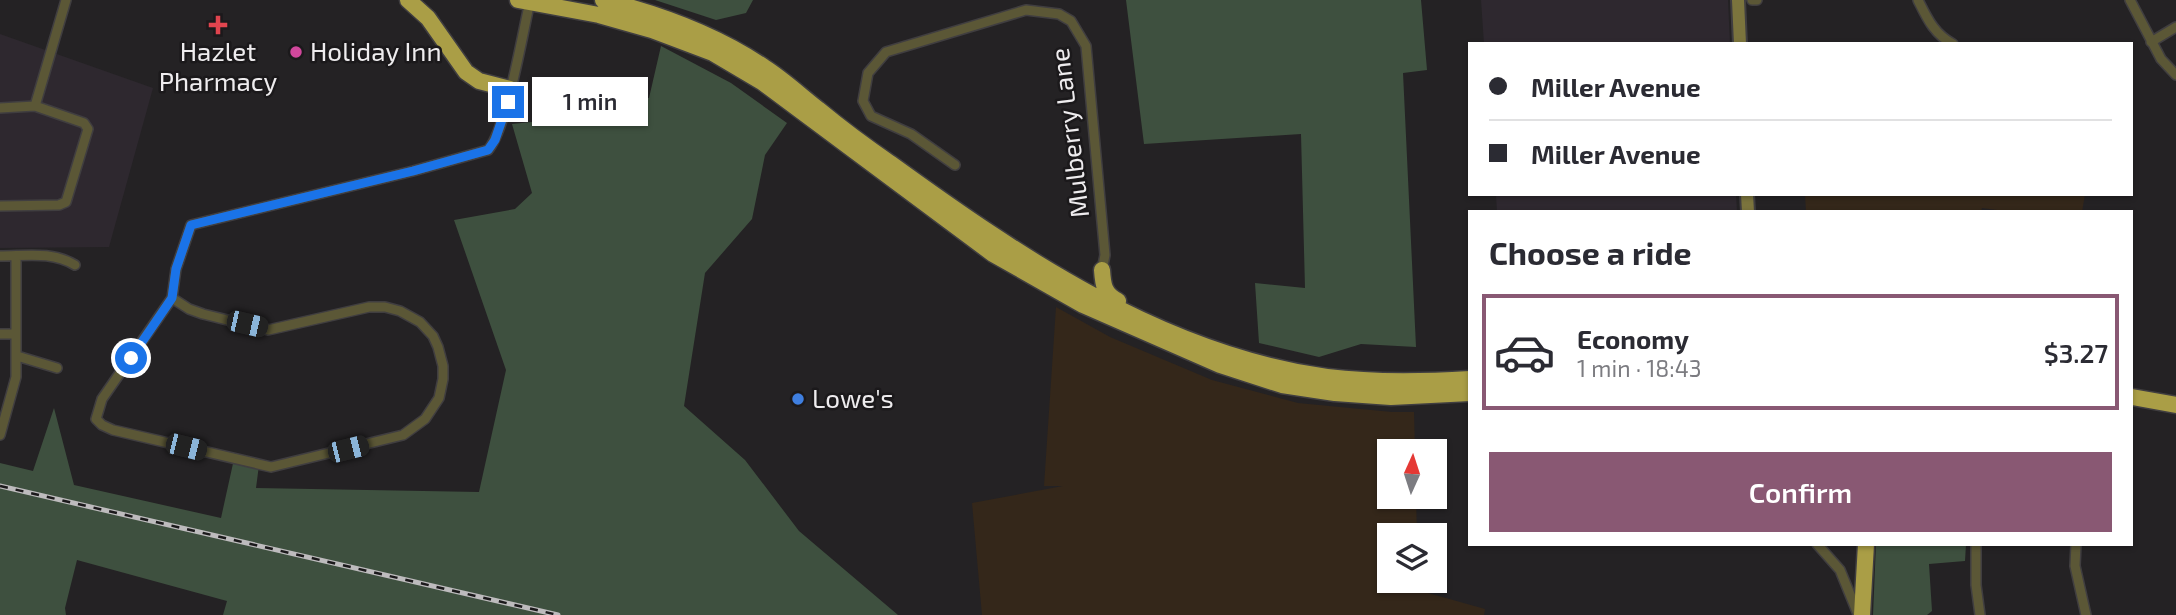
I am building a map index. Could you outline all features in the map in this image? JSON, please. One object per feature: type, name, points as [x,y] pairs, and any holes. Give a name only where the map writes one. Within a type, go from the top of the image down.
[{"type":"highway","points":[[408,0],[428,18],[466,72],[479,81],[510,89]]},
{"type":"highway","points":[[603,0],[657,15],[741,52],[989,234],[1048,271],[1145,322],[1225,354],[1293,371],[1360,380],[1423,382],[1468,379]]},
{"type":"highway","points":[[526,1],[599,15],[659,32],[687,41],[724,59],[770,88],[993,254],[1083,305],[1220,365],[1282,385],[1335,393],[1391,397],[1468,393]]},
{"type":"highway","points":[[1048,271],[1088,281],[1097,277],[1102,270]]},
{"type":"highway","points":[[1102,270],[1104,290],[1145,322]]},
{"type":"highway","points":[[2133,397],[2176,405]]},
{"type":"highway","points":[[2133,408],[2176,416]]},
{"type":"highway","points":[[1860,615],[1866,546]]},
{"type":"street","points":[[35,106],[66,0]]},
{"type":"street","points":[[1738,0],[1740,42]]},
{"type":"street","points":[[1918,0],[1932,27],[1951,42]]},
{"type":"street","points":[[2130,0],[2164,64],[2176,75]]},
{"type":"street","points":[[172,298],[203,314],[268,330],[369,307],[392,308],[414,317],[428,330],[438,347],[443,366],[439,398],[425,419],[415,428],[396,437],[271,467],[113,430],[96,419],[102,400],[172,298],[176,269],[187,231],[193,223],[413,171],[488,150],[495,140],[510,89],[526,1]]},
{"type":"street","name":"Mulberry Lane","points":[[955,165],[911,134],[871,116],[863,102],[868,73],[887,52],[1026,10],[1059,14],[1072,21],[1086,46],[1105,255],[1102,270]]},
{"type":"street","points":[[2151,42],[2176,27]]},
{"type":"street","points":[[0,108],[35,106],[84,123],[88,129],[66,202],[58,205],[0,206]]},
{"type":"street","points":[[0,256],[51,255],[75,265]]},
{"type":"street","points":[[0,435],[15,385],[16,256]]},
{"type":"street","points":[[0,334],[16,334]]},
{"type":"street","points":[[17,356],[57,368]]},
{"type":"street","points":[[1819,546],[1840,570],[1860,615]]},
{"type":"street","points":[[1976,546],[1976,585],[1980,615]]},
{"type":"street","points":[[2076,546],[2075,566],[2086,615]]},
{"type":"shaded area","points":[[1481,0],[1728,0],[1730,42],[1484,42]]},
{"type":"shaded area","points":[[0,34],[153,88],[109,247],[0,248]]},
{"type":"shaded area","points":[[1496,196],[1736,196],[1737,210],[1497,210]]},
{"type":"shaded area","points":[[1805,196],[2085,196],[2082,210],[1806,210]]},
{"type":"shaded area","points":[[1056,307],[1110,337],[1212,380],[1298,403],[1414,412],[1415,439],[1377,439],[1377,509],[1416,509],[1417,523],[1377,523],[1377,593],[1428,593],[1485,609],[1484,615],[982,615],[972,503],[1063,486],[1044,486]]},
{"type":"green space","points":[[655,0],[753,0],[746,13],[716,20]]},
{"type":"green space","points":[[1126,0],[1421,0],[1427,70],[1403,73],[1416,347],[1361,344],[1319,357],[1259,343],[1255,283],[1305,288],[1301,134],[1144,144]]},
{"type":"green space","points":[[661,46],[731,83],[787,123],[765,155],[752,219],[705,273],[684,406],[745,460],[799,531],[898,615],[223,615],[227,601],[77,560],[65,608],[66,615],[0,615],[0,463],[33,471],[54,408],[74,485],[221,518],[234,459],[259,465],[256,488],[479,492],[506,370],[454,220],[515,209],[532,193],[512,124],[580,117],[589,88],[649,98]]},
{"type":"green space","points":[[1876,546],[1966,546],[1965,561],[1929,564],[1932,611],[1927,615],[1873,615]]},
{"type":"railway","points":[[0,486],[558,615]]},
{"type":"place","name":"Hazlet Pharmacy","points":[[218,25]]},
{"type":"place","name":"Holiday Inn","points":[[296,52]]},
{"type":"place","name":"Lowe's","points":[[798,399]]},
{"type":"route","points":[[131,358],[172,298],[176,269],[187,231],[193,223],[413,171],[488,150],[495,140],[508,102]]}]
